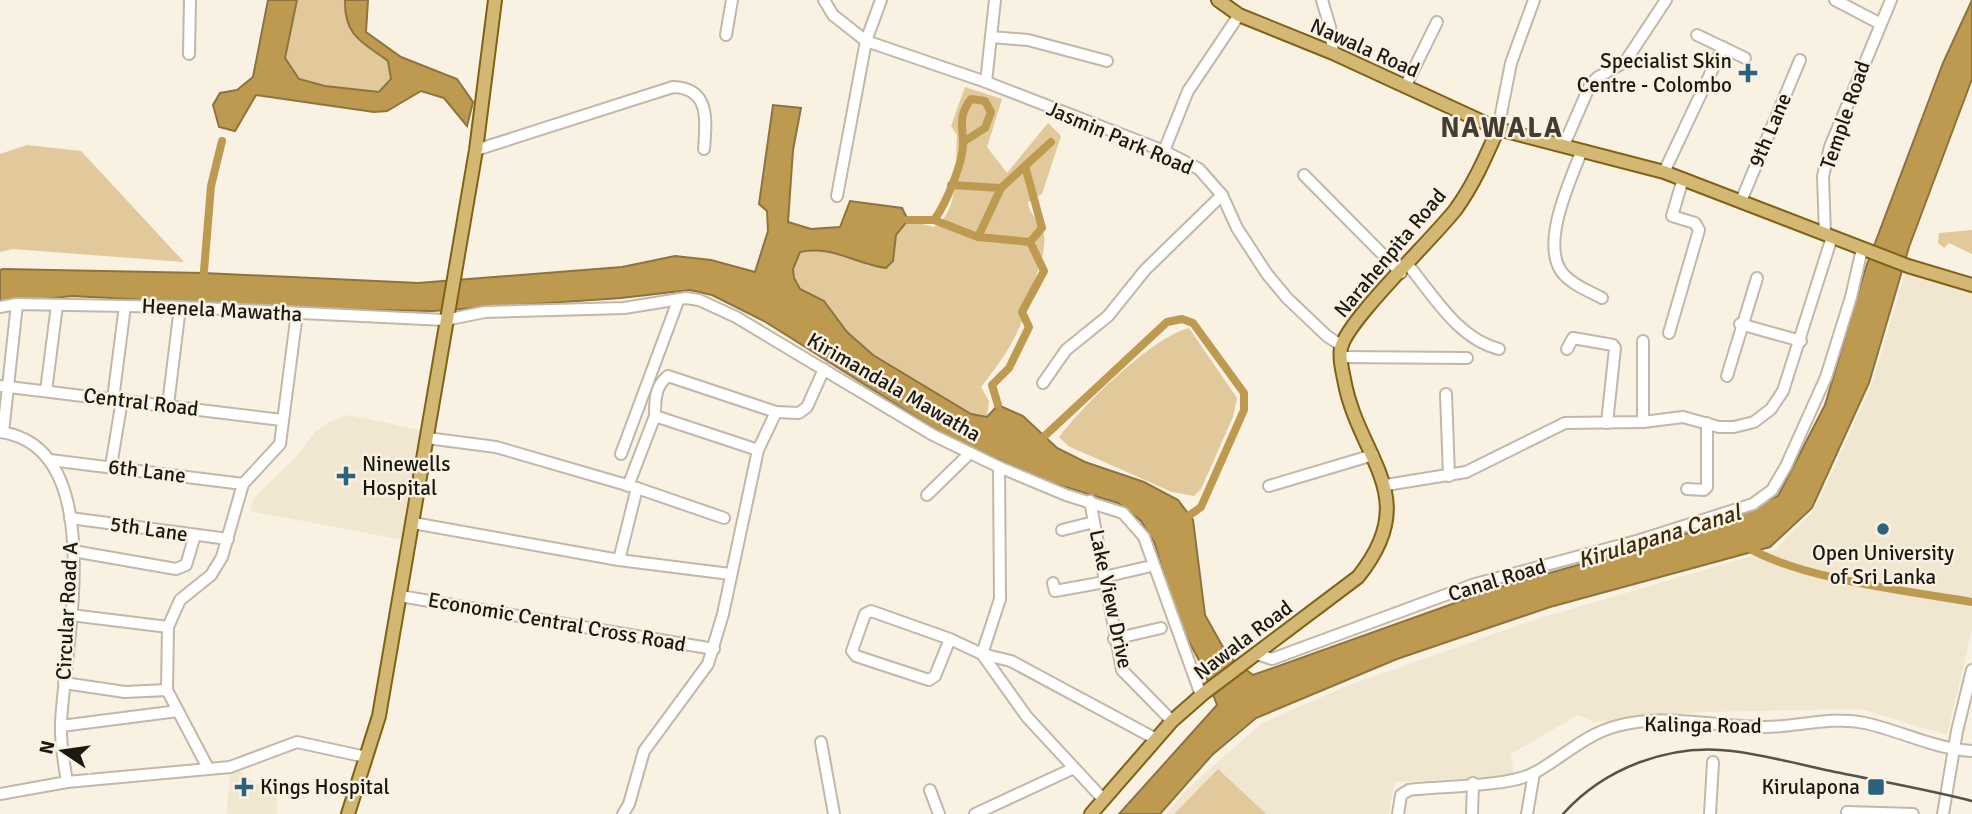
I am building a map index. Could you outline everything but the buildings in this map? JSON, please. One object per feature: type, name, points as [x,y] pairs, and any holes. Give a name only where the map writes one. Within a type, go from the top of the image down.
[{"type":"main road","points":[[348,814],[379,716],[476,150],[495,0]]},
{"type":"main road","name":"Nawala Road","points":[[1218,0],[1238,15],[1333,53],[1498,129],[1664,172],[1908,266],[1972,285]]},
{"type":"main road","name":"Narahenpita Road","points":[[1341,351],[1357,320],[1405,269],[1456,208],[1480,169],[1498,129]]},
{"type":"main road","points":[[1341,351],[1347,393],[1386,485]]},
{"type":"main road","name":"Nawala Road","points":[[1091,814],[1154,738],[1172,721],[1203,694],[1358,577],[1372,559],[1381,539],[1388,506],[1386,485]]},
{"type":"street","points":[[190,0],[190,54]]},
{"type":"street","points":[[726,36],[732,0]]},
{"type":"street","name":"Jasmin Park Road","points":[[824,0],[833,15],[866,41],[986,82],[1164,152],[1199,169],[1222,195],[1237,228],[1266,274],[1341,351]]},
{"type":"street","points":[[836,196],[866,41],[881,0]]},
{"type":"street","points":[[986,82],[995,0]]},
{"type":"street","points":[[1322,0],[1330,27],[1333,53]]},
{"type":"street","points":[[1498,129],[1511,63],[1534,0]]},
{"type":"street","points":[[1564,145],[1591,85],[1598,77],[1625,62],[1666,0]]},
{"type":"street","points":[[1835,0],[1879,23]]},
{"type":"street","name":"Temple Road","points":[[1386,485],[1449,476],[1482,465],[1564,423],[1643,422],[1682,417],[1707,424],[1734,427],[1754,422],[1771,409],[1783,391],[1801,341],[1829,236],[1823,176],[1830,147],[1879,23],[1891,0]]},
{"type":"street","points":[[1164,152],[1188,91],[1238,15]]},
{"type":"street","points":[[1405,87],[1437,22]]},
{"type":"street","points":[[1697,35],[1745,58]]},
{"type":"street","points":[[991,37],[1028,40],[1107,61]]},
{"type":"street","points":[[1664,172],[1723,47]]},
{"type":"street","name":"9th Lane","points":[[1741,201],[1800,60]]},
{"type":"street","points":[[476,150],[673,87],[691,93],[701,100],[707,111],[704,149]]},
{"type":"street","points":[[1582,150],[1559,212],[1556,250],[1560,270],[1576,284],[1602,298]]},
{"type":"street","points":[[1304,175],[1405,269],[1465,333],[1481,344],[1499,348]]},
{"type":"street","points":[[1669,333],[1699,230],[1695,223],[1672,216],[1683,179]]},
{"type":"street","points":[[1043,383],[1066,350],[1108,316],[1145,270],[1222,195]]},
{"type":"street","name":"Canal Road","points":[[1252,657],[1272,659],[1475,584],[1640,540],[1753,504],[1772,490],[1786,467],[1826,377],[1852,297],[1863,249]]},
{"type":"street","points":[[1727,376],[1740,324],[1756,278]]},
{"type":"street","points":[[621,454],[678,300]]},
{"type":"street","name":"Kirimandala Mawatha","points":[[445,320],[485,312],[624,308],[678,300],[699,300],[736,317],[933,435],[1066,495],[1124,513],[1144,537],[1203,694]]},
{"type":"street","points":[[2,432],[4,386],[17,304]]},
{"type":"street","name":"Heenela Mawatha","points":[[0,307],[17,304],[180,307],[445,320]]},
{"type":"street","points":[[46,391],[57,305]]},
{"type":"street","points":[[111,467],[125,306]]},
{"type":"street","points":[[167,405],[180,307]]},
{"type":"street","points":[[208,768],[167,690],[168,627],[180,600],[211,575],[228,539],[234,508],[243,484],[279,444],[297,313]]},
{"type":"street","points":[[1740,324],[1801,341]]},
{"type":"street","points":[[1567,349],[1573,338],[1613,345],[1615,348],[1607,423]]},
{"type":"street","points":[[1643,341],[1643,422]]},
{"type":"street","points":[[1341,351],[1467,358]]},
{"type":"street","points":[[619,560],[633,487],[656,416],[655,400],[660,382],[668,376],[776,412],[799,413],[807,407],[824,369]]},
{"type":"street","name":"Central Road","points":[[4,386],[282,419]]},
{"type":"street","points":[[1446,394],[1449,476]]},
{"type":"street","points":[[623,814],[629,804],[644,751],[708,664],[714,649],[758,450],[776,412]]},
{"type":"street","points":[[656,416],[758,450]]},
{"type":"street","points":[[1686,489],[1704,490],[1707,487],[1707,424]]},
{"type":"street","name":"Circular Road A","points":[[2,432],[27,441],[50,460],[61,476],[70,518],[73,551],[71,615],[61,726],[67,782]]},
{"type":"street","points":[[427,438],[496,447],[633,487],[724,518]]},
{"type":"street","points":[[927,495],[970,453]]},
{"type":"street","points":[[1269,486],[1373,455]]},
{"type":"street","name":"6th Lane","points":[[50,460],[243,484]]},
{"type":"street","points":[[982,654],[1000,598],[999,467]]},
{"type":"street","name":"Lake View Drive","points":[[1090,501],[1122,670],[1172,721]]},
{"type":"street","name":"5th Lane","points":[[70,518],[228,539]]},
{"type":"street","points":[[1062,530],[1094,522]]},
{"type":"street","points":[[413,523],[619,560],[730,574]]},
{"type":"street","points":[[73,551],[176,569],[186,565],[195,535]]},
{"type":"street","points":[[1053,583],[1055,591],[1147,566]]},
{"type":"street","name":"Economic Central Cross Road","points":[[400,596],[714,649]]},
{"type":"street","points":[[950,639],[934,676],[929,680],[856,656],[852,652],[865,614],[871,611],[950,639],[982,654],[1011,661],[1154,738]]},
{"type":"street","points":[[71,615],[168,627]]},
{"type":"street","points":[[1114,639],[1161,628]]},
{"type":"street","points":[[982,654],[1027,717],[1103,799]]},
{"type":"street","points":[[1943,814],[1972,670]]},
{"type":"street","points":[[64,683],[125,692],[167,690]]},
{"type":"street","points":[[61,726],[178,711]]},
{"type":"street","name":"Kalinga Road","points":[[1398,814],[1401,795],[1409,790],[1516,780],[1534,774],[1595,735],[1616,726],[1650,722],[1767,727],[1813,722],[1862,722],[1954,750]]},
{"type":"street","points":[[0,794],[67,782],[230,767],[297,742],[366,757]]},
{"type":"street","points":[[821,742],[834,814]]},
{"type":"street","points":[[1954,750],[1972,751]]},
{"type":"street","points":[[1710,814],[1713,762]]},
{"type":"street","points":[[975,814],[1000,809],[1072,768]]},
{"type":"street","points":[[1527,814],[1534,774]]},
{"type":"street","points":[[1472,814],[1473,783]]},
{"type":"street","points":[[930,790],[939,814]]},
{"type":"street","points":[[1847,813],[1913,814]]},
{"type":"shaded area","points":[[268,0],[297,0],[285,58],[299,79],[325,86],[379,92],[391,79],[388,61],[356,37],[345,12],[345,0],[368,0],[366,32],[401,57],[457,79],[473,102],[467,126],[444,98],[421,91],[387,111],[374,112],[256,95],[235,131],[219,127],[213,105],[220,93],[237,90],[253,77]]},
{"type":"shaded area","points":[[297,0],[345,0],[345,12],[351,30],[363,43],[388,61],[391,79],[379,92],[325,86],[299,79],[285,58]]},
{"type":"shaded area","points":[[1972,0],[1972,79],[1909,247],[1869,383],[1812,508],[1770,547],[1550,607],[1397,659],[1256,718],[1212,755],[1160,814],[1119,814],[1217,705],[1201,664],[1179,623],[1154,542],[1141,521],[1118,503],[1052,483],[951,439],[764,321],[712,295],[690,290],[621,298],[432,311],[319,309],[72,296],[0,304],[0,270],[3,269],[203,273],[418,283],[622,267],[675,256],[711,260],[755,272],[768,231],[767,211],[759,204],[773,105],[801,108],[793,150],[788,222],[811,229],[840,227],[850,201],[902,208],[908,220],[896,235],[893,261],[886,268],[834,253],[800,252],[793,269],[800,289],[824,301],[847,332],[873,355],[971,414],[987,417],[998,405],[1023,416],[1057,448],[1085,462],[1144,482],[1178,500],[1193,520],[1205,615],[1228,656],[1253,675],[1497,588],[1680,536],[1778,496],[1825,405],[1866,267],[1943,63]]},
{"type":"shaded area","points":[[965,87],[1002,99],[987,147],[1007,173],[1048,123],[1061,136],[1042,194],[1028,202],[1043,231],[1041,262],[1016,335],[981,387],[989,401],[987,417],[971,414],[873,355],[847,332],[826,302],[800,289],[793,269],[800,252],[819,248],[845,255],[869,266],[893,261],[896,235],[908,220],[934,227],[943,220],[949,210],[955,186],[957,135],[951,126]]},
{"type":"shaded area","points":[[27,145],[81,151],[184,262],[13,249],[0,252],[0,154]]},
{"type":"shaded area","points":[[1972,230],[1972,254],[1949,243],[1944,248],[1938,243],[1939,233]]},
{"type":"shaded area","name":"Open University of Sri Lanka","points":[[1905,274],[1972,290],[1972,630],[1947,735],[1861,709],[1699,712],[1594,722],[1578,715],[1511,754],[1514,776],[1395,782],[1388,814],[1166,814],[1187,789],[1262,723],[1347,686],[1534,620],[1776,549],[1814,510],[1836,464],[1873,381]]},
{"type":"shaded area","points":[[1189,328],[1237,398],[1233,417],[1201,489],[1194,496],[1172,492],[1068,446],[1059,437],[1084,408],[1137,358],[1173,334]]},
{"type":"shaded area","name":"Ninewells Hospital","points":[[349,415],[423,431],[404,540],[250,511],[253,499],[299,454],[315,432],[329,422]]},
{"type":"shaded area","name":"Kings Hospital","points":[[237,769],[277,799],[277,814],[227,814],[230,771]]},
{"type":"shaded area","points":[[1218,769],[1266,814],[1174,814]]},
{"type":"waterway","points":[[908,220],[934,220],[939,213],[961,160],[962,119],[965,110],[971,99],[985,101],[991,112],[985,128],[963,142]]},
{"type":"waterway","points":[[203,283],[211,186],[222,141]]},
{"type":"waterway","points":[[978,237],[1001,188],[1051,142]]},
{"type":"waterway","points":[[1025,166],[1042,228],[1030,242]]},
{"type":"waterway","points":[[951,185],[1001,188]]},
{"type":"waterway","points":[[934,220],[978,237],[1030,242],[1044,271],[1022,312],[1029,327],[1009,368],[992,385],[998,405]]},
{"type":"waterway","points":[[1036,444],[1167,322],[1182,319],[1193,323],[1244,393],[1244,410],[1201,507],[1183,520]]},
{"type":"waterway","points":[[1745,546],[1795,567],[1824,575],[1972,602]]},
{"type":"railway","points":[[1563,814],[1598,784],[1640,762],[1662,755],[1709,750],[1769,757],[1972,801]]},
{"type":"place","name":"Specialist Skin Centre - Colombo","points":[[1748,73]]},
{"type":"place","name":"Ninewells Hospital","points":[[346,476]]},
{"type":"place","name":"Open University of Sri Lanka","points":[[1883,529]]},
{"type":"place","name":"Kings Hospital","points":[[244,787]]},
{"type":"place","name":"Kirulapona","points":[[1876,787]]},
{"type":"district","name":"NAWALA","points":[[1502,127]]},
{"type":"water label","name":"Kirulapana Canal","points":[[1659,536]]}]
